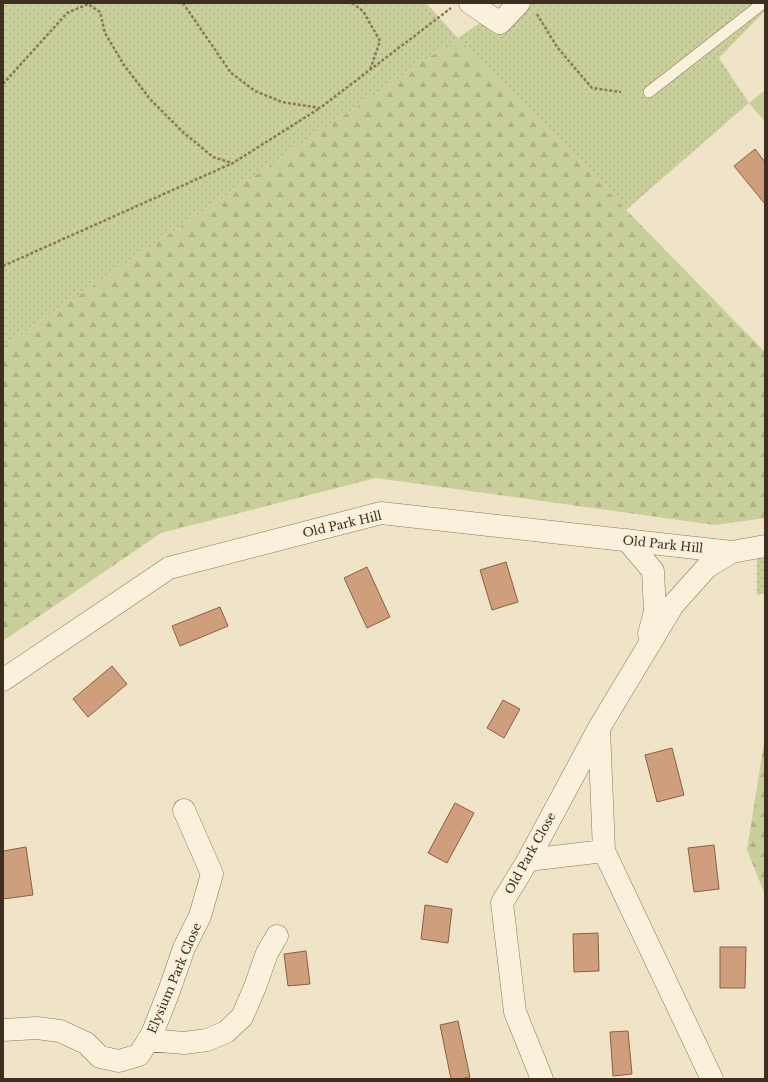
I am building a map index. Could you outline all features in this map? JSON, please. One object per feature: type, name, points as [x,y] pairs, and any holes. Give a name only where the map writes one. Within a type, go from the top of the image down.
[{"type":"street","points":[[460,5],[500,23],[526,6]]},
{"type":"street","name":"Old Park Hill","points":[[3,680],[169,568],[381,513],[732,552],[765,546]]},
{"type":"street","points":[[627,540],[653,571],[655,612],[645,650]]},
{"type":"street","points":[[645,650],[673,605],[707,567],[732,552]]},
{"type":"street","name":"Old Park Close","points":[[542,1079],[515,1012],[502,903],[528,860],[599,728],[645,650]]},
{"type":"street","points":[[599,728],[604,851],[712,1079]]},
{"type":"street","name":"Elysium Park Close","points":[[3,1030],[37,1028],[60,1031],[86,1043],[100,1057],[119,1061],[138,1055],[152,1034],[184,948],[200,916],[212,874],[184,810]]},
{"type":"street","points":[[528,860],[604,851]]},
{"type":"street","points":[[148,1040],[184,1043],[207,1040],[226,1032],[242,1017],[267,953],[277,936]]},
{"type":"lane","points":[[649,92],[763,3]]},
{"type":"path","points":[[183,3],[231,73],[256,92],[282,102],[320,108]]},
{"type":"path","points":[[352,3],[363,11],[380,41],[370,71]]},
{"type":"path","points":[[3,84],[67,12],[88,4],[100,12],[105,33],[124,65],[150,99],[184,133],[213,157],[232,163]]},
{"type":"path","points":[[3,266],[232,163],[320,108],[460,5]]},
{"type":"path","points":[[526,6],[557,47],[592,88],[621,92]]},
{"type":"green space","points":[[3,3],[426,3],[458,38],[3,347]]},
{"type":"green space","points":[[509,3],[765,3],[765,11],[719,58],[749,103],[626,210],[458,38]]},
{"type":"green space","points":[[458,38],[765,352],[765,518],[715,525],[376,478],[161,533],[3,641],[3,347]]},
{"type":"green space","points":[[765,90],[765,122],[749,103]]},
{"type":"green space","points":[[765,553],[765,593],[757,595],[757,555]]},
{"type":"green space","points":[[765,736],[765,895],[747,850]]},
{"type":"building","points":[[755,149],[765,162],[765,204],[734,166]]},
{"type":"building","points":[[506,562],[518,602],[492,610],[480,570]]},
{"type":"building","points":[[367,567],[390,617],[367,628],[344,578]]},
{"type":"building","points":[[220,607],[228,626],[180,646],[172,626]]},
{"type":"building","points":[[112,666],[127,684],[88,717],[73,699]]},
{"type":"building","points":[[503,700],[520,709],[504,738],[487,728]]},
{"type":"building","points":[[672,748],[684,795],[657,802],[645,755]]},
{"type":"building","points":[[455,803],[474,813],[447,863],[428,853]]},
{"type":"building","points":[[714,845],[719,889],[694,892],[688,848]]},
{"type":"building","points":[[26,847],[33,895],[3,899],[3,851]]},
{"type":"building","points":[[425,905],[452,909],[448,943],[421,939]]},
{"type":"building","points":[[598,933],[599,971],[574,972],[573,934]]},
{"type":"building","points":[[720,947],[746,947],[745,988],[720,988]]},
{"type":"building","points":[[306,951],[310,984],[288,986],[284,954]]},
{"type":"building","points":[[458,1021],[470,1077],[451,1079],[440,1025]]},
{"type":"building","points":[[628,1031],[632,1074],[613,1076],[610,1032]]}]
